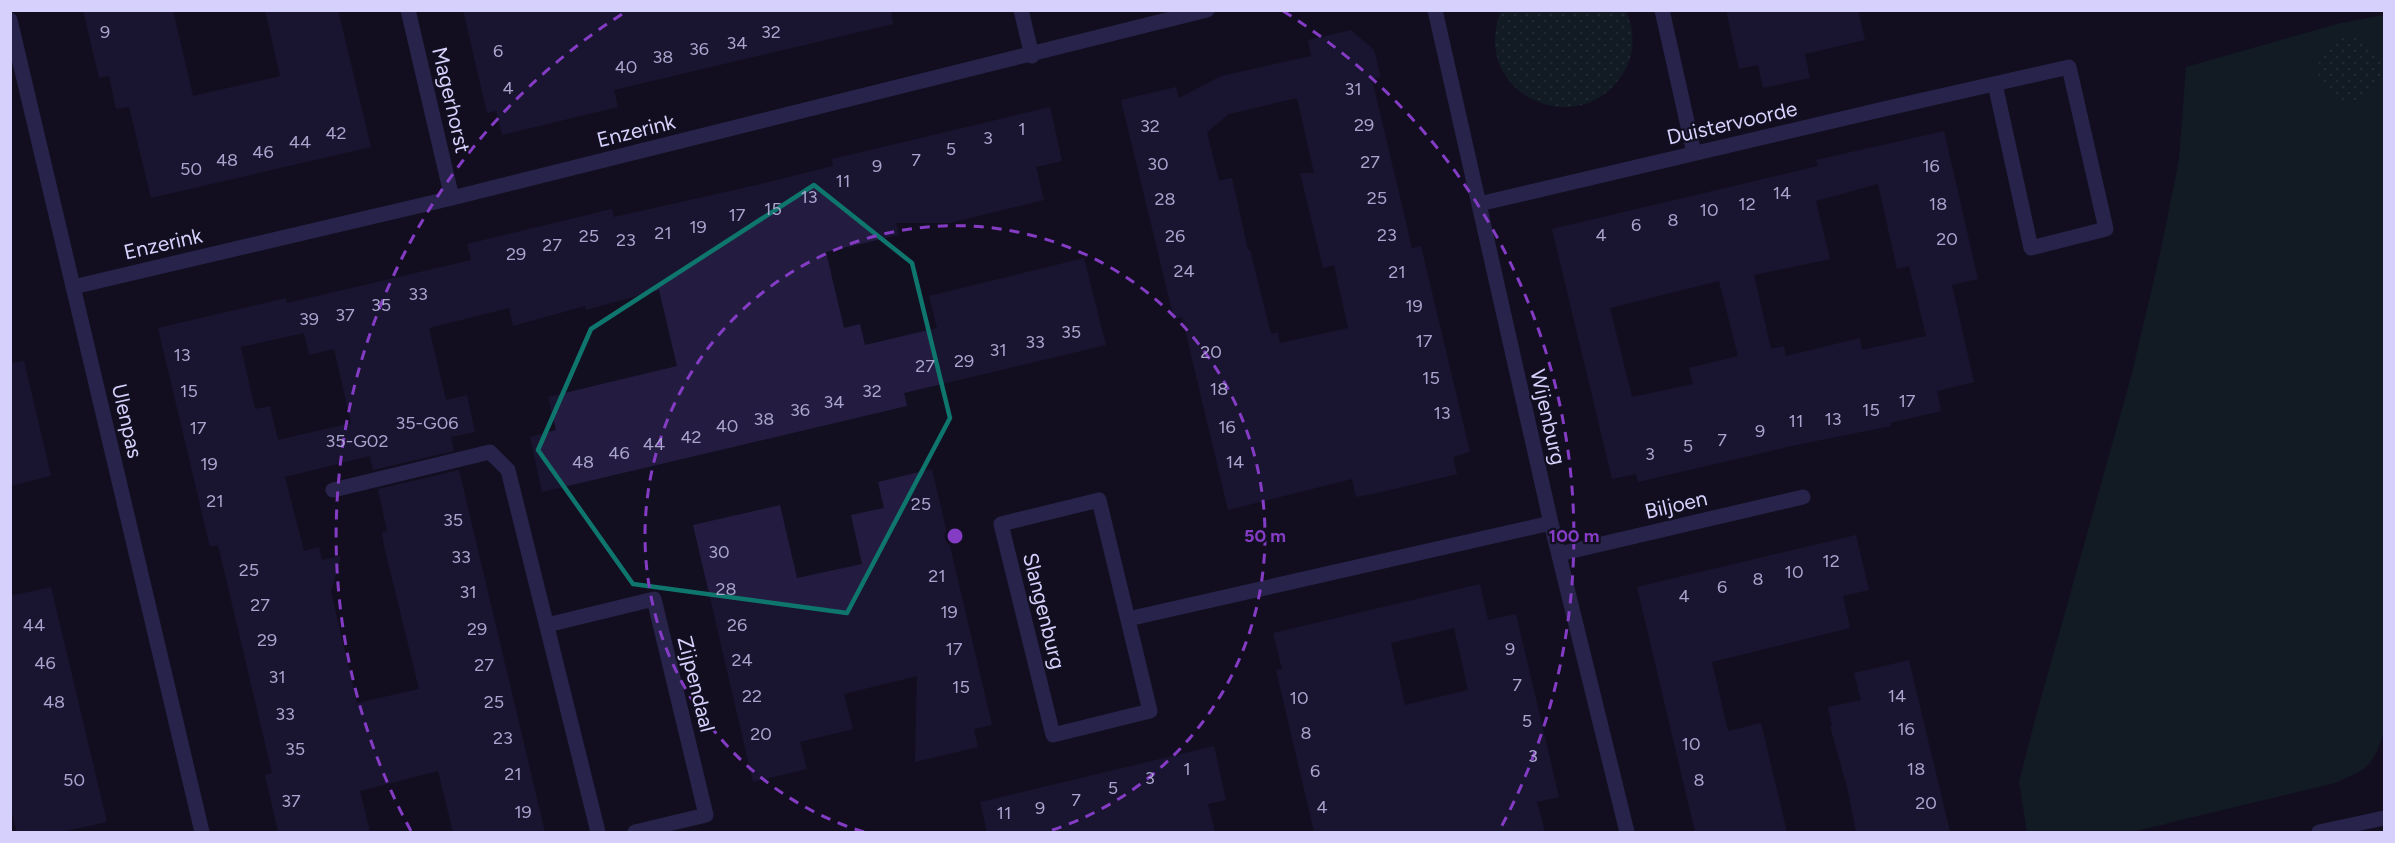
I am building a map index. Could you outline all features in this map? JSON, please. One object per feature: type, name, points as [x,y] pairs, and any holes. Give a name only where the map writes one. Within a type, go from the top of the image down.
[{"type":"street","name":"Magerhorst","points":[[408,10],[452,198]]},
{"type":"street","points":[[1021,10],[1032,56]]},
{"type":"street","name":"Enzerink","points":[[73,287],[452,198],[1032,56],[1207,10]]},
{"type":"street","name":"Wijenburg","points":[[1435,10],[1551,523],[1627,832]]},
{"type":"street","points":[[1662,10],[1694,153]]},
{"type":"street","name":"Ulenpas","points":[[10,20],[202,832]]},
{"type":"street","name":"Duistervoorde","points":[[1479,204],[1694,153],[2069,67],[2106,229],[2031,248],[1995,84]]},
{"type":"street","points":[[333,490],[490,452],[508,470],[598,832]]},
{"type":"street","name":"Biljoen","points":[[1559,554],[1803,497]]},
{"type":"street","name":"Slangenburg","points":[[1099,500],[1128,619],[1150,711],[1053,735],[1001,524],[1099,500]]},
{"type":"street","points":[[1128,619],[1551,523]]},
{"type":"street","name":"Zijpendaal","points":[[547,625],[654,599],[706,816],[635,832]]},
{"type":"street","points":[[2319,832],[2385,818]]},
{"type":"highlighted area","points":[[814,185],[912,263],[950,418],[847,613],[633,584],[538,450],[591,329]]},
{"type":"green space","points":[[1501,11],[1626,11],[1632,34],[1632,50],[1628,65],[1604,94],[1581,105],[1557,107],[1533,100],[1514,85],[1500,65],[1495,40]]},
{"type":"green space","points":[[2384,15],[2384,731],[2376,752],[2363,769],[2335,783],[2131,832],[2027,832],[2019,782],[2131,377],[2160,254],[2179,160],[2186,67],[2341,23]]},
{"type":"green space","points":[[2350,37],[2368,43],[2376,51],[2382,69],[2376,87],[2368,95],[2350,101],[2332,95],[2324,87],[2318,69],[2324,51],[2332,43]]},
{"type":"building","points":[[83,10],[173,10],[193,96],[280,76],[265,10],[338,10],[371,147],[151,198],[129,107],[116,109],[109,76],[99,78]]},
{"type":"building","points":[[463,10],[891,10],[893,24],[614,90],[618,107],[502,135],[496,111],[487,113]]},
{"type":"building","points":[[1726,10],[1858,10],[1865,40],[1805,54],[1810,78],[1763,88],[1758,65],[1739,69]]},
{"type":"building","points":[[1351,30],[1374,50],[1381,77],[1372,79],[1412,248],[1421,246],[1470,452],[1453,457],[1457,474],[1356,497],[1352,479],[1228,510],[1182,317],[1174,319],[1121,100],[1176,87],[1179,98],[1221,76],[1311,56],[1308,40]],"holes":[[[1297,98],[1314,173],[1300,173],[1323,268],[1334,265],[1348,328],[1280,343],[1278,332],[1271,334],[1250,250],[1248,250],[1232,178],[1219,181],[1207,132],[1229,114]]]},
{"type":"building","points":[[1050,107],[1062,161],[1036,167],[1044,200],[950,223],[896,223],[899,235],[826,252],[844,328],[860,324],[865,345],[937,328],[929,296],[1084,258],[1106,345],[904,393],[907,406],[542,492],[530,437],[556,430],[548,397],[677,366],[659,290],[586,310],[585,306],[513,326],[509,308],[429,328],[446,400],[467,395],[475,432],[451,437],[454,451],[373,470],[370,456],[285,477],[304,551],[319,547],[322,560],[341,556],[331,592],[357,703],[419,689],[384,546],[382,532],[387,531],[378,489],[459,470],[545,832],[453,832],[438,771],[360,791],[370,832],[278,832],[265,775],[272,773],[218,545],[210,547],[158,328],[286,298],[287,303],[471,260],[467,244],[612,209],[614,217],[761,184],[833,166],[832,159]],"holes":[[[304,333],[309,355],[334,349],[351,423],[278,440],[270,406],[255,409],[241,347]]]},
{"type":"building","points":[[1944,131],[1978,279],[1952,285],[1974,382],[1937,391],[1941,411],[1890,423],[1891,426],[1796,445],[1638,482],[1636,474],[1612,479],[1552,229],[1818,166],[1816,160]],"holes":[[[1878,184],[1897,269],[1909,266],[1926,336],[1862,350],[1860,338],[1786,356],[1784,346],[1771,349],[1754,275],[1830,259],[1816,201]],[[1719,281],[1738,356],[1689,368],[1693,384],[1632,397],[1610,308]]]},
{"type":"building","points":[[24,361],[51,476],[10,486],[10,363]]},
{"type":"building","points":[[932,469],[992,725],[974,729],[978,747],[915,762],[917,676],[844,694],[853,729],[800,742],[807,769],[753,782],[693,525],[780,505],[797,578],[862,564],[851,515],[884,508],[878,482]]},
{"type":"building","points":[[1856,535],[1869,590],[1843,596],[1850,628],[1712,662],[1728,731],[1761,723],[1787,832],[1695,832],[1637,587]]},
{"type":"building","points":[[1480,584],[1488,620],[1516,614],[1559,797],[1537,802],[1545,832],[1314,832],[1276,670],[1282,669],[1273,633]],"holes":[[[1454,628],[1468,690],[1405,705],[1391,643]]]},
{"type":"building","points":[[51,587],[107,822],[61,832],[17,832],[10,805],[10,596]]},
{"type":"building","points":[[1909,660],[1950,832],[1856,832],[1848,791],[1830,726],[1832,726],[1828,707],[1861,700],[1854,673]]},
{"type":"building","points":[[1214,746],[1226,800],[1208,804],[1215,832],[987,832],[980,802]]}]
